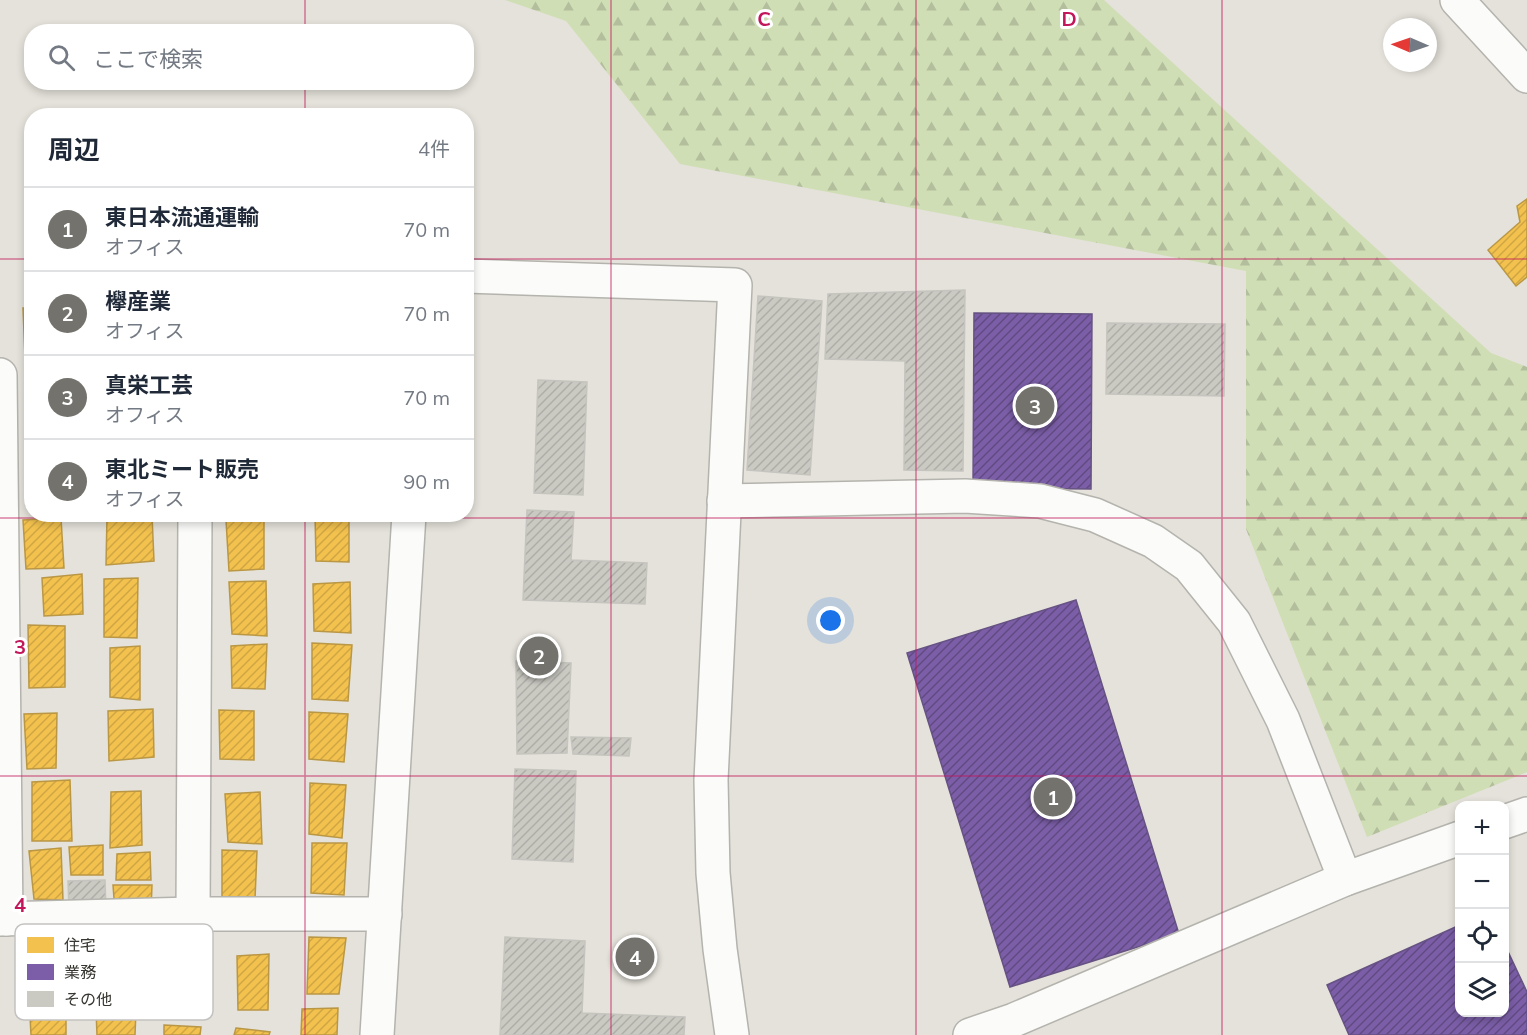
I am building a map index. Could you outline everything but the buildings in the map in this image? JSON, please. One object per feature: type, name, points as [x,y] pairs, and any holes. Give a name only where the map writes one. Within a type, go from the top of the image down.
[{"type":"street","points":[[1457,0],[1527,76]]},
{"type":"street","points":[[474,276],[735,285],[711,792],[713,873],[720,950],[732,1035]]},
{"type":"street","points":[[0,375],[3,919],[193,914],[385,914]]},
{"type":"street","points":[[724,501],[965,496],[1040,501],[1095,515],[1153,542],[1189,566],[1234,622],[1283,720],[1345,879]]},
{"type":"street","points":[[193,914],[195,522]]},
{"type":"street","points":[[377,1035],[409,522]]},
{"type":"street","points":[[1509,820],[1527,814]]},
{"type":"street","points":[[970,1035],[1014,1020],[1345,879],[1455,840]]},
{"type":"green space","points":[[505,0],[1104,0],[1491,353],[1527,367],[1527,772],[1367,837],[1246,529],[1246,271],[680,164],[566,21]]},
{"type":"place","name":"真栄工芸","points":[[1035,406]]},
{"type":"place","name":"欅産業","points":[[539,656]]},
{"type":"place","name":"東日本流通運輸","points":[[1053,797]]},
{"type":"place","name":"東北ミート販売","points":[[635,957]]}]
